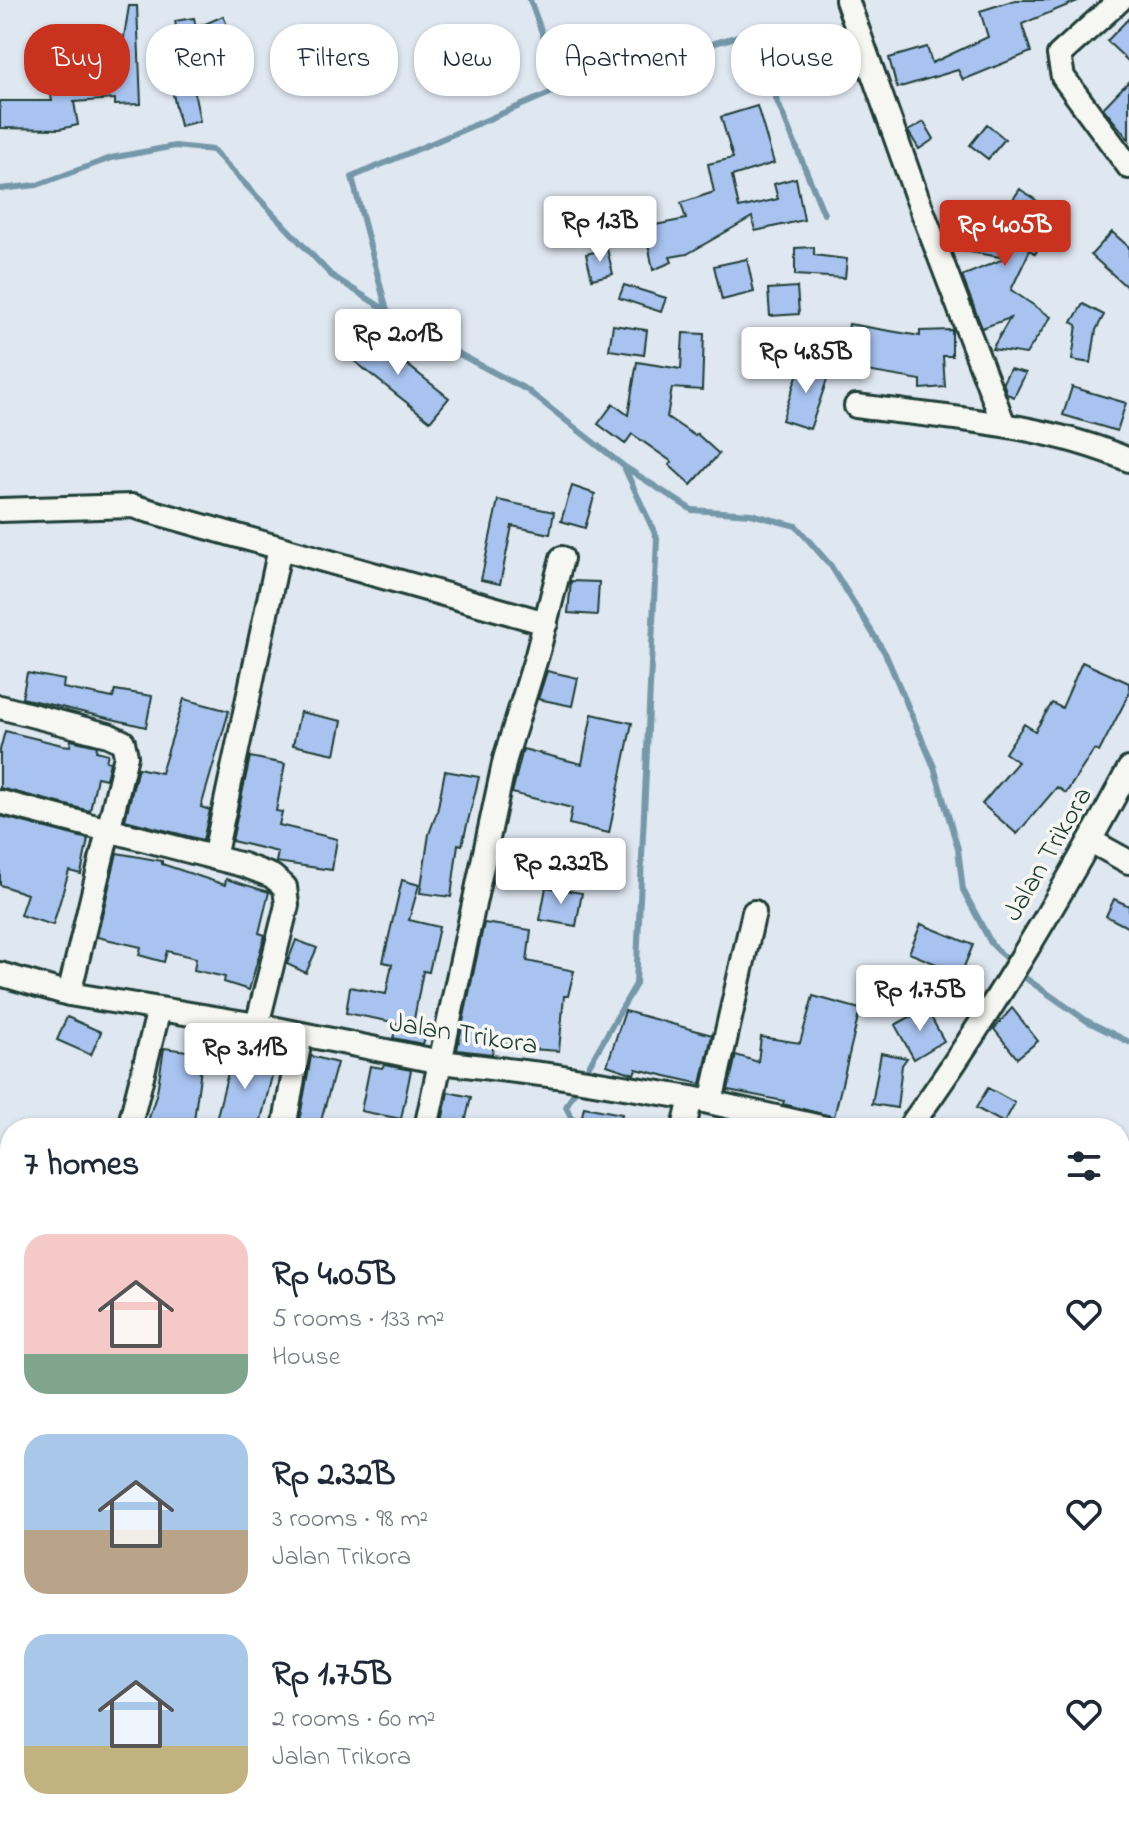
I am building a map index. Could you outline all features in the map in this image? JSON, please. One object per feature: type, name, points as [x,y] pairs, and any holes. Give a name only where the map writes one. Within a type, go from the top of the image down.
[{"type":"street","points":[[847,0],[915,192],[1004,425]]},
{"type":"street","points":[[1120,0],[1059,55],[1063,77],[1129,167]]},
{"type":"street","points":[[856,406],[1004,425],[1079,442],[1129,460]]},
{"type":"street","points":[[0,510],[132,506],[540,621]]},
{"type":"street","points":[[214,858],[280,548]]},
{"type":"street","points":[[428,1118],[501,774],[540,621],[562,558]]},
{"type":"street","points":[[0,707],[108,735],[123,742],[126,756],[106,827],[69,994]]},
{"type":"street","name":"Jalan Trikora","points":[[916,1118],[956,1063],[1091,841],[1129,769]]},
{"type":"street","points":[[0,802],[106,827],[214,858],[272,876],[285,887],[287,905],[257,1025]]},
{"type":"street","points":[[1091,841],[1129,862]]},
{"type":"street","points":[[690,1118],[701,1100],[754,912]]},
{"type":"street","name":"Jalan Trikora","points":[[0,974],[69,994],[257,1025],[441,1062],[557,1076],[701,1100],[771,1118]]},
{"type":"street","points":[[132,1118],[159,1009]]},
{"type":"street","points":[[286,1118],[301,1034]]},
{"type":"building","points":[[1015,0],[1080,0],[1022,24],[1031,52],[963,80],[958,70],[897,88],[889,58],[927,47],[932,63],[988,37],[980,11]]},
{"type":"building","points":[[129,6],[137,6],[141,104],[115,105],[115,99],[74,102],[78,125],[60,129],[0,128],[0,101],[52,101],[51,96],[130,96],[130,24],[126,24]]},
{"type":"building","points":[[223,16],[227,24],[205,24]]},
{"type":"building","points":[[194,18],[195,24],[176,24],[175,21]]},
{"type":"building","points":[[1129,18],[1129,62],[1107,41]]},
{"type":"building","points":[[1129,81],[1129,140],[1103,108]]},
{"type":"building","points":[[173,96],[195,96],[200,121],[180,126]]},
{"type":"building","points":[[757,106],[774,163],[732,176],[739,208],[778,199],[774,184],[796,178],[804,220],[755,231],[752,217],[687,254],[670,257],[672,262],[653,270],[645,227],[686,219],[681,203],[714,192],[708,164],[733,158],[721,117]]},
{"type":"building","points":[[924,122],[934,139],[919,149],[908,131]]},
{"type":"building","points":[[987,124],[1005,139],[988,159],[970,145]]},
{"type":"building","points":[[1020,189],[1060,217],[1035,254],[1030,250],[1011,290],[1051,317],[1026,354],[992,349],[1010,318],[982,328],[962,276],[1006,258],[952,249],[950,245],[955,214],[999,220]]},
{"type":"building","points":[[1112,232],[1129,247],[1129,289],[1091,255]]},
{"type":"building","points":[[814,247],[814,255],[847,259],[845,278],[795,275],[795,248]]},
{"type":"building","points":[[607,249],[613,274],[592,279],[586,254]]},
{"type":"building","points":[[747,259],[754,292],[722,300],[714,266]]},
{"type":"building","points":[[624,285],[666,298],[661,312],[619,298]]},
{"type":"building","points":[[797,287],[799,314],[770,316],[768,289]]},
{"type":"building","points":[[1083,304],[1104,315],[1096,330],[1091,363],[1072,360],[1077,325],[1072,322]]},
{"type":"building","points":[[849,324],[920,336],[920,331],[952,330],[952,356],[943,356],[945,387],[921,389],[921,380],[842,367]]},
{"type":"building","points":[[613,325],[647,330],[644,355],[609,350]]},
{"type":"building","points":[[366,332],[449,398],[430,421],[348,356]]},
{"type":"building","points":[[683,333],[704,334],[702,390],[672,388],[667,417],[695,436],[697,434],[719,454],[691,485],[669,465],[672,462],[632,434],[625,444],[598,424],[613,404],[628,415],[637,362],[681,369]]},
{"type":"building","points":[[802,361],[830,371],[810,429],[782,420]]},
{"type":"building","points":[[1010,369],[1026,373],[1014,397],[1007,394],[1003,382]]},
{"type":"building","points":[[1072,387],[1126,403],[1117,431],[1063,415]]},
{"type":"building","points":[[572,486],[595,494],[585,528],[561,521]]},
{"type":"building","points":[[498,500],[554,512],[550,534],[512,526],[500,584],[481,580]]},
{"type":"building","points":[[571,581],[599,582],[597,615],[568,613]]},
{"type":"building","points":[[1082,662],[1129,683],[1129,694],[1099,752],[1094,750],[1066,793],[1057,787],[1017,834],[982,804],[1018,762],[1005,753],[1024,724],[1035,731],[1052,703],[1062,708]]},
{"type":"building","points":[[547,671],[578,678],[572,706],[538,699]]},
{"type":"building","points":[[27,673],[64,680],[63,688],[113,698],[115,690],[152,696],[146,727],[22,698]]},
{"type":"building","points":[[184,699],[229,711],[201,807],[210,810],[203,840],[125,820],[138,768],[161,773]]},
{"type":"building","points":[[300,712],[342,721],[335,754],[293,745]]},
{"type":"building","points":[[592,714],[632,723],[609,833],[569,824],[572,808],[512,793],[523,749],[582,764]]},
{"type":"building","points":[[5,731],[62,745],[70,746],[71,740],[97,746],[96,751],[108,754],[106,761],[110,762],[106,779],[97,777],[90,811],[0,788],[0,750]]},
{"type":"building","points":[[250,757],[285,764],[276,811],[282,812],[279,825],[337,839],[332,870],[276,862],[278,852],[232,841]]},
{"type":"building","points":[[445,771],[479,777],[462,845],[458,844],[451,897],[420,893],[429,834]]},
{"type":"building","points":[[0,816],[88,839],[81,874],[69,871],[53,925],[20,915],[27,894],[0,885]]},
{"type":"building","points":[[117,853],[162,861],[162,864],[225,885],[226,879],[269,892],[259,933],[265,935],[249,990],[224,982],[225,977],[194,970],[196,958],[167,951],[164,962],[139,955],[141,947],[97,937]]},
{"type":"building","points":[[402,880],[419,885],[409,920],[439,927],[429,972],[423,971],[412,1030],[426,1035],[423,1044],[393,1038],[398,1023],[346,1013],[350,987],[386,994],[392,964],[383,962]]},
{"type":"building","points":[[546,887],[582,893],[576,926],[540,920]]},
{"type":"building","points":[[1114,899],[1129,906],[1129,928],[1106,916]]},
{"type":"building","points":[[484,923],[531,930],[527,961],[574,971],[568,996],[564,996],[559,1051],[531,1049],[531,1044],[494,1043],[492,1054],[457,1050]]},
{"type":"building","points":[[921,924],[973,945],[961,974],[909,953]]},
{"type":"building","points":[[296,940],[317,948],[306,973],[287,964]]},
{"type":"building","points":[[813,996],[860,1009],[834,1117],[783,1104],[784,1101],[728,1090],[736,1055],[758,1062],[761,1037],[800,1043]]},
{"type":"building","points":[[926,1008],[944,1041],[914,1059],[895,1025]]},
{"type":"building","points":[[1012,1008],[1038,1041],[1017,1058],[994,1029]]},
{"type":"building","points":[[625,1011],[712,1035],[701,1084],[636,1069],[634,1074],[607,1065]]},
{"type":"building","points":[[67,1017],[101,1032],[91,1055],[57,1040]]},
{"type":"building","points":[[164,1048],[203,1053],[194,1118],[149,1118]]},
{"type":"building","points":[[234,1049],[276,1060],[262,1118],[217,1118]]},
{"type":"building","points":[[881,1053],[907,1058],[902,1065],[897,1108],[872,1104]]},
{"type":"building","points":[[311,1056],[337,1063],[322,1118],[300,1118]]},
{"type":"building","points":[[384,1065],[411,1070],[401,1118],[361,1111],[370,1066],[382,1068]]},
{"type":"building","points":[[988,1088],[1015,1103],[1007,1118],[995,1118],[976,1108]]},
{"type":"building","points":[[448,1092],[471,1097],[466,1118],[443,1118]]},
{"type":"building","points":[[584,1107],[622,1114],[621,1118],[582,1118]]},
{"type":"waterway","points":[[387,311],[352,177],[562,88],[530,0]]},
{"type":"waterway","points":[[715,43],[749,33],[824,214]]},
{"type":"waterway","points":[[0,189],[37,185],[111,158],[175,146],[213,150],[331,275],[431,339],[527,390],[625,467],[692,510],[751,514],[796,526],[831,566],[885,653],[934,767],[958,849],[963,890],[991,943],[1024,977],[1087,1021],[1129,1042]]},
{"type":"waterway","points":[[583,1076],[636,984],[657,538],[625,469]]},
{"type":"waterway","points":[[572,1118],[566,1107],[578,1085]]}]
